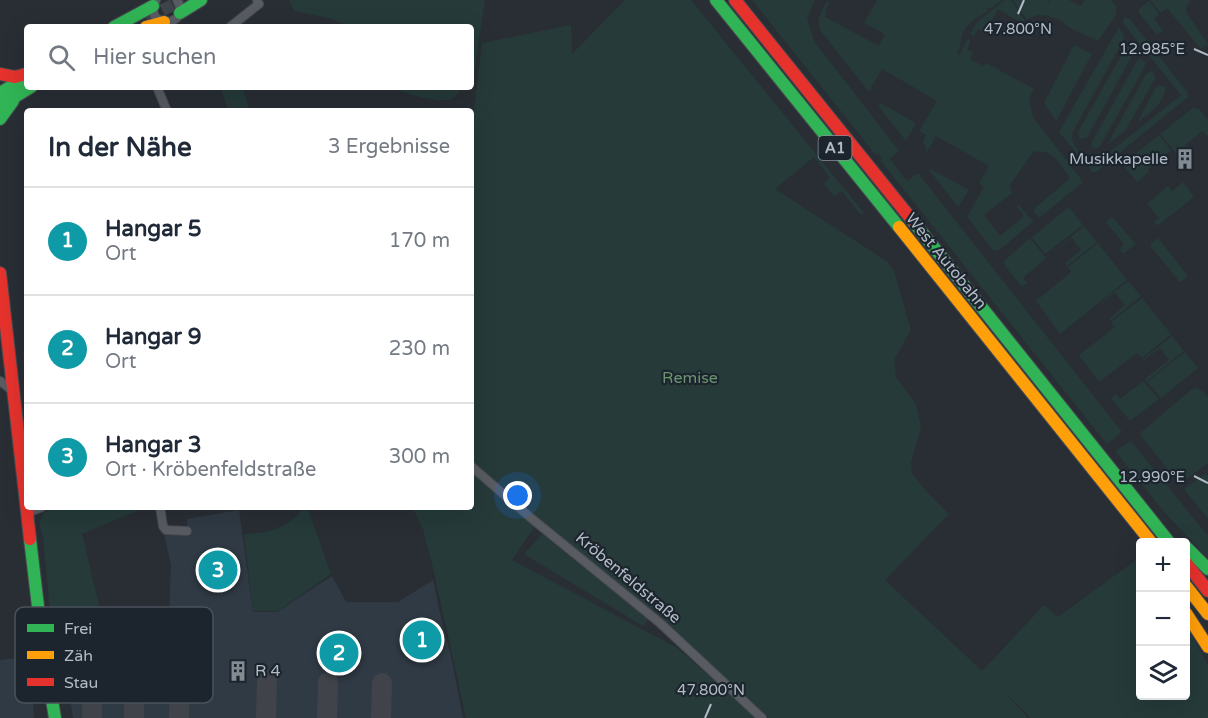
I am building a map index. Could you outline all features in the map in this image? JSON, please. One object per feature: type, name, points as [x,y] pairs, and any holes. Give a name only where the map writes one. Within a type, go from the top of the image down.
[{"type":"main road","points":[[179,6],[201,0]]},
{"type":"main road","name":"West Autobahn","points":[[716,0],[1147,538]]},
{"type":"main road","name":"West Autobahn","points":[[735,0],[1102,456],[1165,538]]},
{"type":"main road","points":[[746,0],[755,24]]},
{"type":"main road","points":[[119,24],[155,3]]},
{"type":"main road","points":[[146,23],[169,24]]},
{"type":"main road","points":[[0,74],[24,76]]},
{"type":"main road","points":[[0,93],[24,78]]},
{"type":"main road","points":[[0,105],[25,90]]},
{"type":"main road","points":[[0,119],[6,109],[25,90]]},
{"type":"main road","points":[[0,273],[8,388],[24,493]]},
{"type":"main road","points":[[1122,508],[1136,540]]},
{"type":"main road","points":[[27,510],[38,607]]},
{"type":"main road","points":[[1155,525],[1173,538]]},
{"type":"main road","points":[[1190,552],[1208,569]]},
{"type":"main road","points":[[1190,569],[1208,591]]},
{"type":"main road","points":[[1190,592],[1208,614]]},
{"type":"main road","points":[[1190,620],[1208,647]]},
{"type":"main road","points":[[46,703],[47,718]]},
{"type":"main road","points":[[52,703],[55,718]]},
{"type":"street","points":[[234,24],[260,4],[257,0]]},
{"type":"street","points":[[155,3],[155,16],[169,24],[178,17],[179,6]]},
{"type":"street","points":[[158,90],[166,108]]},
{"type":"street","name":"Kröbenfeldstraße","points":[[474,469],[660,623],[762,718]]},
{"type":"street","points":[[27,513],[34,510]]},
{"type":"street","points":[[160,510],[166,530],[188,531]]},
{"type":"shaded area","points":[[239,510],[253,612],[277,612],[332,576],[346,602],[398,602],[433,580],[463,718],[73,718],[71,703],[213,703],[213,607],[169,607],[171,565],[164,534],[187,536],[187,519]]},
{"type":"shaded area","points":[[15,658],[15,703],[33,703],[34,718],[0,718],[0,660]]},
{"type":"green space","points":[[289,0],[485,0],[474,74],[474,24],[343,24],[333,19],[294,11]]},
{"type":"green space","name":"Remise","points":[[625,0],[691,0],[864,213],[861,215],[842,191],[834,196],[824,184],[830,178],[814,157],[775,189],[888,262],[894,271],[911,330],[894,360],[896,377],[916,404],[921,427],[911,463],[912,473],[949,514],[885,580],[982,671],[1044,605],[1058,617],[1136,560],[1136,700],[1190,700],[1190,632],[1208,665],[1208,718],[1031,718],[1002,690],[1028,718],[769,718],[662,619],[534,515],[474,463],[474,109],[482,43],[571,25],[572,54]]},
{"type":"green space","points":[[752,0],[815,0],[807,18],[814,41],[899,151],[890,159],[907,181],[918,173],[1122,432],[1107,444],[880,160],[882,157],[875,154]]},
{"type":"green space","points":[[877,0],[1002,0],[991,8],[985,8],[990,9],[966,27],[957,54],[959,55],[968,39],[971,41],[967,49],[973,53],[970,59],[984,66],[986,63],[1034,89],[1029,98],[1033,117],[1083,182],[1039,218],[1033,211],[1035,208],[1070,178],[1051,155],[1033,152],[1010,185],[1012,193],[984,215],[1000,236],[1024,216],[1017,207],[1019,205],[1033,222],[998,251],[993,250],[967,217],[984,187],[979,184],[989,166],[936,136],[927,152],[923,141],[926,135],[919,131],[937,101],[882,69],[869,92],[820,30],[819,18],[827,1],[830,2],[825,11],[827,12],[825,17],[879,46],[885,34],[864,23]]},
{"type":"green space","points":[[1005,0],[1011,0],[1025,21],[1014,37],[1011,35],[1018,21],[998,9],[985,32],[978,29],[974,36],[970,34],[977,22]]},
{"type":"green space","points":[[1013,0],[1049,0],[1046,7],[1050,0],[1069,0],[1081,6],[1085,0],[1111,0],[1116,6],[1116,15],[1098,41],[1070,28],[1060,20],[1045,15],[1037,15],[1027,20]]},
{"type":"green space","points":[[1150,0],[1191,0],[1186,12],[1208,44],[1201,49],[1167,8],[1161,13]]},
{"type":"green space","points":[[1149,1],[1159,14],[1154,19],[1163,30],[1157,35],[1139,13],[1139,9]]},
{"type":"green space","points":[[1125,17],[1130,19],[1187,92],[1188,97],[1096,172],[1092,172],[1089,167],[1092,163],[1095,164],[1181,95],[1122,22]]},
{"type":"green space","points":[[1119,27],[1124,36],[1123,41],[1072,133],[1074,144],[1086,160],[1083,161],[1060,130]]},
{"type":"green space","points":[[1074,45],[1092,54],[1056,121],[1044,103]]},
{"type":"green space","points":[[1129,45],[1133,47],[1134,52],[1088,136],[1080,139],[1078,132]]},
{"type":"green space","points":[[1140,59],[1146,62],[1145,66],[1099,148],[1093,148],[1091,145],[1093,140]]},
{"type":"green space","points":[[1151,71],[1155,79],[1125,131],[1107,145],[1146,74]]},
{"type":"green space","points":[[1159,85],[1165,87],[1163,98],[1156,108],[1137,123],[1156,87]]},
{"type":"green space","points":[[221,90],[243,90],[249,108],[228,108]]},
{"type":"green space","points":[[400,90],[463,90],[449,100],[436,100]]},
{"type":"green space","points":[[881,103],[916,123],[906,141],[878,106]]},
{"type":"green space","points":[[1193,108],[1199,109],[1208,120],[1208,137],[1202,131],[1176,153],[1160,134]]},
{"type":"green space","points":[[1159,135],[1171,150],[1148,169],[1149,172],[1137,182],[1122,164]]},
{"type":"green space","points":[[929,170],[969,190],[958,207]]},
{"type":"green space","points":[[1183,182],[1194,197],[1157,226],[1154,222],[1159,218],[1147,204],[1168,186],[1172,191]]},
{"type":"green space","points":[[1069,207],[1083,225],[1045,254],[1032,237]]},
{"type":"green space","points":[[1112,217],[1136,244],[1123,254],[1120,250],[1124,244],[1106,222]]},
{"type":"green space","points":[[1084,226],[1097,242],[1067,266],[1065,263],[1081,250],[1072,238],[1048,257]]},
{"type":"green space","points":[[1030,238],[1046,258],[1023,278],[1027,283],[1022,287],[1005,266],[1004,261]]},
{"type":"green space","points":[[1158,238],[1188,276],[1181,282],[1151,247],[1151,243]]},
{"type":"green space","points":[[1098,243],[1127,280],[1060,334],[1036,301],[1071,272],[1068,267]]},
{"type":"green space","points":[[1128,281],[1141,296],[1110,321],[1109,319],[1125,305],[1115,293],[1092,310]]},
{"type":"green space","points":[[1142,298],[1171,334],[1142,358],[1137,353],[1099,382],[1079,355],[1115,327],[1111,322]]},
{"type":"green space","points":[[1172,336],[1184,351],[1147,381],[1145,379],[1169,360],[1160,348],[1143,359]]},
{"type":"green space","points":[[1185,352],[1198,368],[1161,398],[1147,382]]},
{"type":"green space","points":[[1143,381],[1159,399],[1130,421],[1111,398],[1116,394],[1120,399]]},
{"type":"green space","points":[[1196,388],[1208,397],[1208,463],[1180,484],[1140,433]]},
{"type":"green space","points":[[1131,441],[1208,536],[1208,558],[1165,513],[1115,451]]},
{"type":"green space","points":[[474,472],[535,526],[512,560],[677,648],[757,718],[466,718],[423,529],[414,510],[474,510]]},
{"type":"green space","points":[[1206,473],[1208,476],[1208,519],[1184,489]]},
{"type":"green space","points":[[49,510],[139,510],[82,534],[99,607],[50,607],[43,538],[39,523],[43,513]]},
{"type":"green space","points":[[301,510],[308,510],[331,574],[278,611],[253,611],[244,534],[277,528],[285,525]]},
{"type":"green space","points":[[542,534],[648,620],[643,626],[524,554]]},
{"type":"taxiway","points":[[266,718],[267,680]]},
{"type":"taxiway","points":[[327,718],[328,682]]},
{"type":"taxiway","points":[[381,718],[382,683]]},
{"type":"taxiway","points":[[92,703],[92,718]]},
{"type":"taxiway","points":[[134,703],[134,718]]},
{"type":"taxiway","points":[[179,703],[179,718]]},
{"type":"tunnel","points":[[146,18],[183,0]]},
{"type":"traffic: fast","points":[[180,13],[201,0]]},
{"type":"traffic: fast","points":[[716,0],[899,227]]},
{"type":"traffic: fast","points":[[120,24],[153,6]]},
{"type":"traffic: fast","points":[[0,93],[24,79]]},
{"type":"traffic: fast","points":[[0,106],[26,90]]},
{"type":"traffic: fast","points":[[0,119],[13,101]]},
{"type":"traffic: fast","points":[[912,220],[1166,538]]},
{"type":"traffic: fast","points":[[30,539],[38,607]]},
{"type":"traffic: fast","points":[[1190,551],[1208,569]]},
{"type":"traffic: fast","points":[[52,703],[55,718]]},
{"type":"traffic: slow","points":[[157,24],[164,22]]},
{"type":"traffic: slow","points":[[899,227],[1148,538]]},
{"type":"traffic: slow","points":[[1190,591],[1208,614]]},
{"type":"traffic: slow","points":[[1190,619],[1208,647]]},
{"type":"traffic: jam","points":[[735,0],[912,220]]},
{"type":"traffic: jam","points":[[0,74],[15,77],[24,75]]},
{"type":"traffic: jam","points":[[0,273],[24,486]]},
{"type":"traffic: jam","points":[[27,510],[30,539]]},
{"type":"traffic: jam","points":[[1190,568],[1208,591]]},
{"type":"place","name":"Musikkapelle","points":[[1185,159]]},
{"type":"place","name":"Hangar 3","points":[[218,570]]},
{"type":"place","name":"Hangar 5","points":[[422,640]]},
{"type":"place","name":"Hangar 9","points":[[339,653]]},
{"type":"place","name":"R 4","points":[[238,671]]}]
